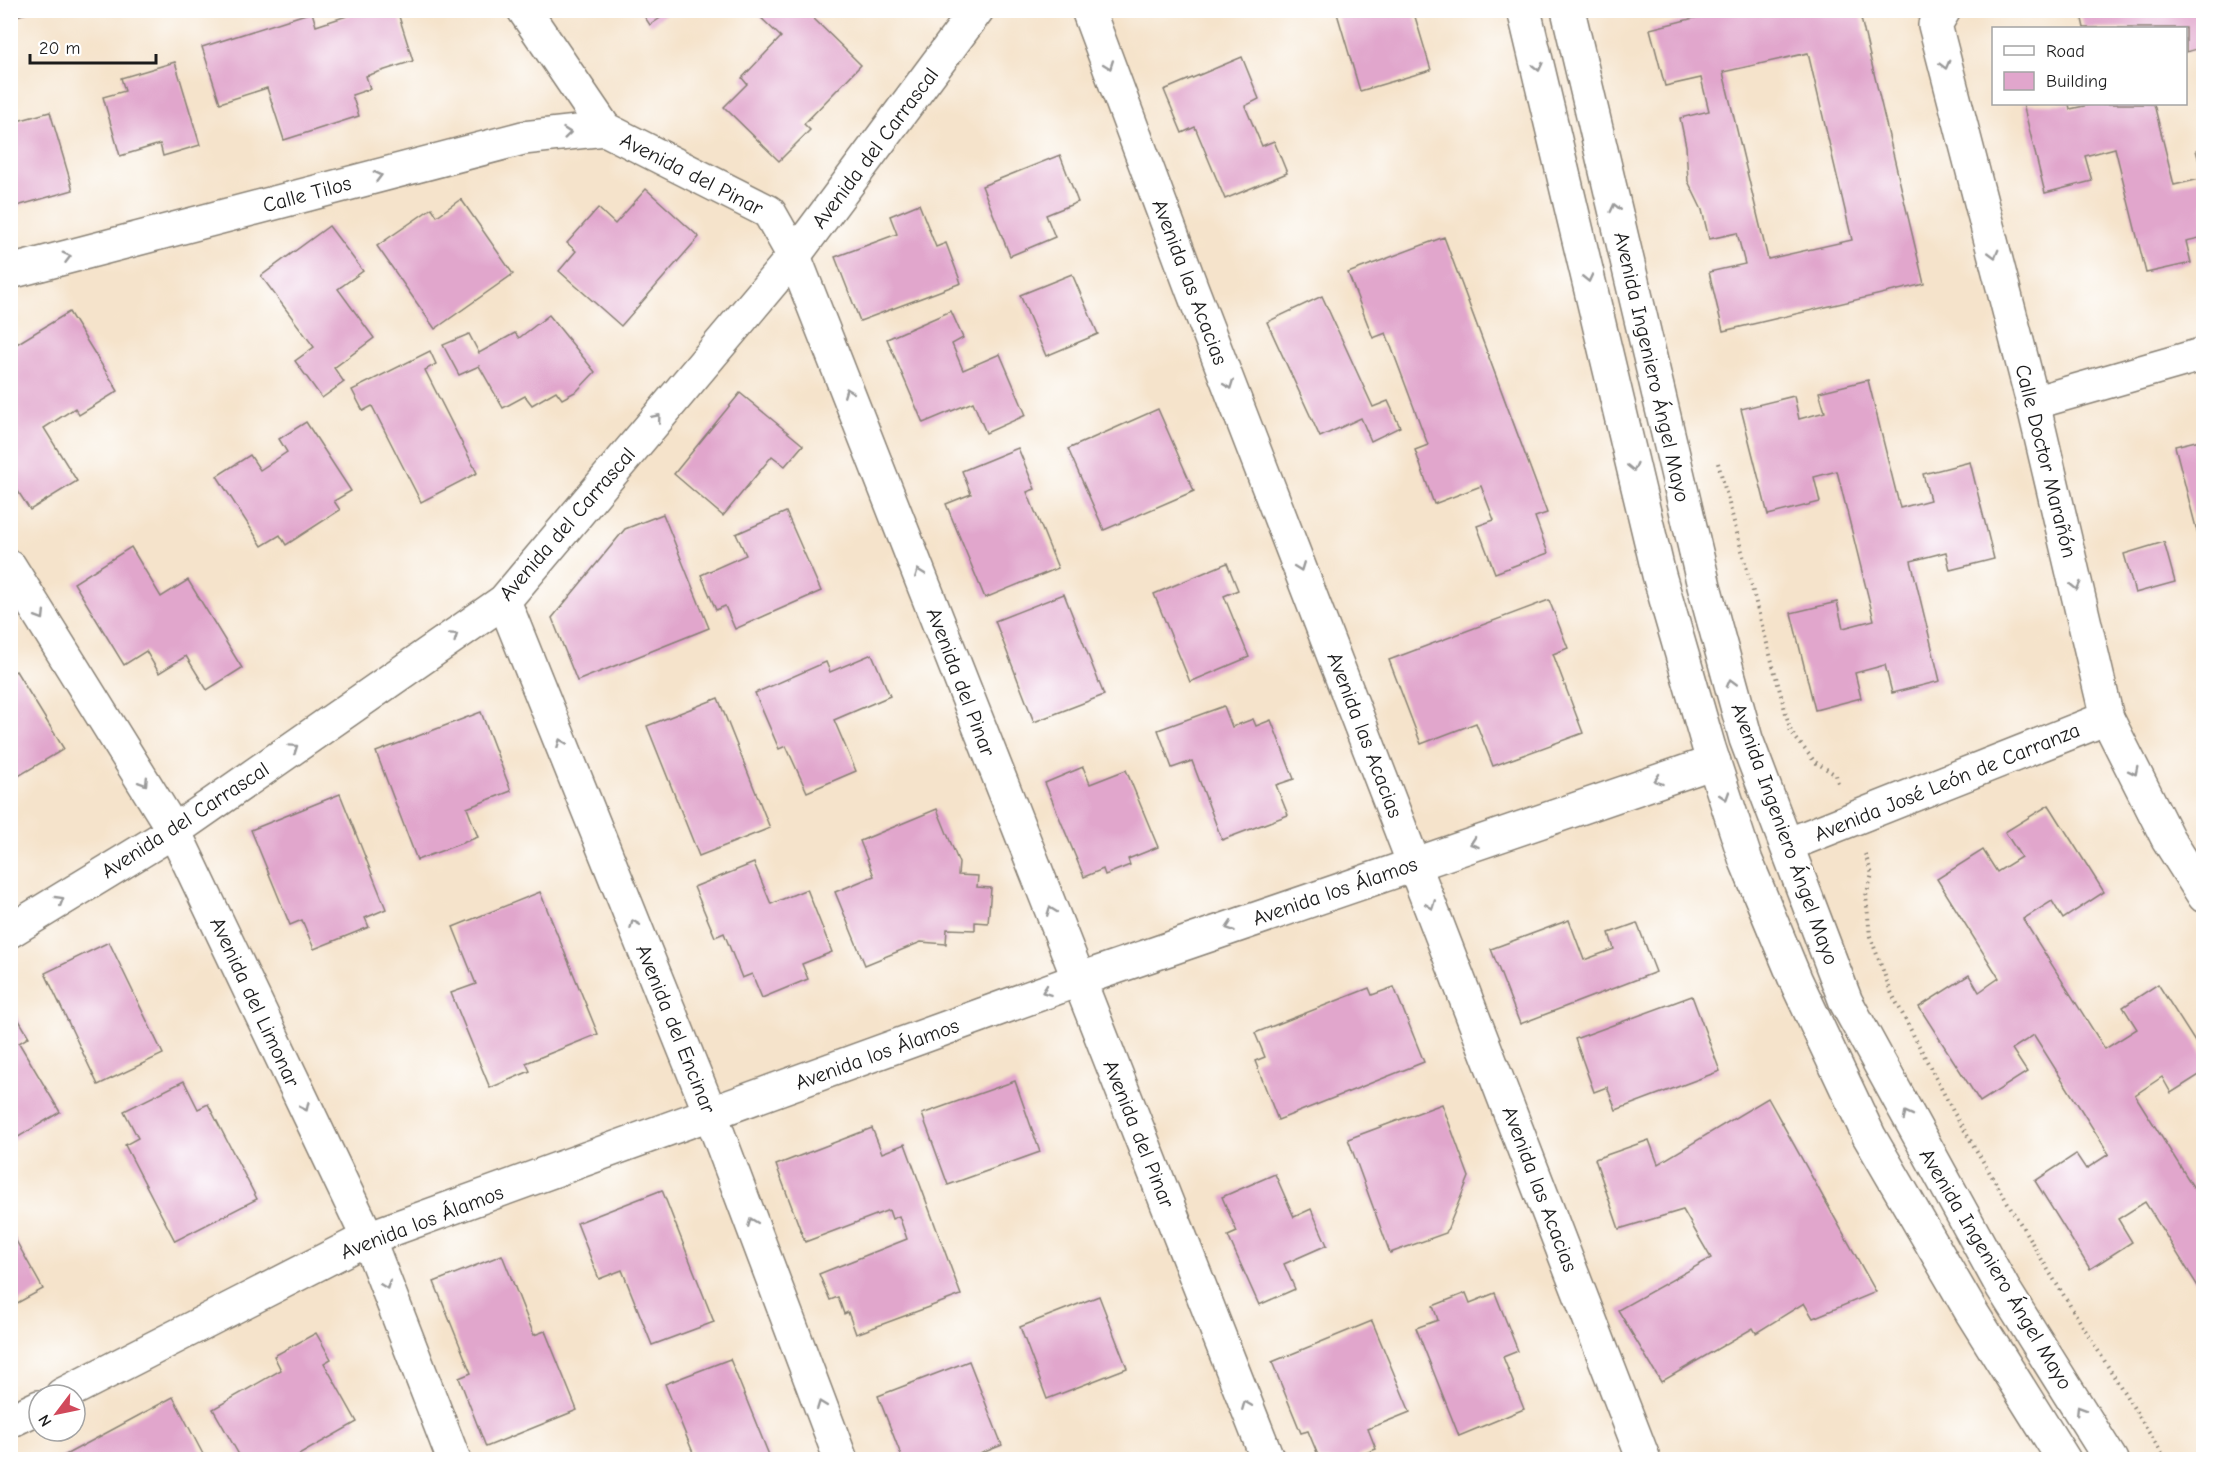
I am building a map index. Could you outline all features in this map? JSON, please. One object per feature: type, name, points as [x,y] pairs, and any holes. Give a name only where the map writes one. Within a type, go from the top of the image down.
[{"type":"street","name":"Avenida del Pinar","points":[[524,10],[605,129],[769,212],[794,256],[1268,1460]]},
{"type":"street","name":"Avenida del Carrascal","points":[[10,931],[174,831],[504,601],[794,256],[977,10]]},
{"type":"street","name":"Avenida las Acacias","points":[[1088,10],[1192,289],[1644,1460]]},
{"type":"street","name":"Avenida Ingeniero Ángel Mayo","points":[[1524,10],[1659,576],[1746,861],[1796,981],[1869,1137],[1972,1313],[2064,1460]]},
{"type":"street","name":"Avenida Ingeniero Ángel Mayo","points":[[1568,10],[1704,586],[1746,739],[1852,1012],[2003,1288],[2111,1460]]},
{"type":"street","name":"Calle Doctor Marañón","points":[[1944,10],[1935,25],[2033,403],[2107,718],[2168,839],[2204,896]]},
{"type":"street","name":"Calle Tilos","points":[[10,272],[523,138],[605,129]]},
{"type":"street","points":[[2033,403],[2204,354]]},
{"type":"street","name":"Avenida del Limonar","points":[[10,567],[174,831],[368,1238],[454,1460]]},
{"type":"street","name":"Avenida del Encinar","points":[[504,601],[711,1115],[841,1460]]},
{"type":"street","name":"Avenida José León de Carranza","points":[[1787,845],[2107,718]]},
{"type":"street","name":"Avenida los Álamos","points":[[85,1383],[368,1238],[1078,980],[1714,762]]},
{"type":"street","points":[[10,1421],[27,1413]]},
{"type":"path","points":[[1717,460],[1791,732],[1815,762],[1836,776],[1872,874],[1866,896],[1870,936],[1891,992],[1954,1113],[2166,1460]]},
{"type":"building","points":[[10,10],[29,10],[30,12],[10,18]]},
{"type":"building","points":[[365,10],[397,10],[413,61],[366,76],[370,89],[352,95],[359,116],[284,140],[267,88],[220,103],[202,47],[312,12],[316,26]]},
{"type":"building","points":[[640,10],[672,10],[650,25]]},
{"type":"building","points":[[759,10],[805,10],[861,65],[804,124],[810,130],[779,161],[724,107],[747,84],[742,78],[781,37],[756,13]]},
{"type":"building","points":[[1336,10],[1413,10],[1431,70],[1360,91]]},
{"type":"building","points":[[1726,10],[1859,10],[1924,284],[1723,331],[1709,272],[1745,264],[1737,233],[1709,239],[1702,210],[1688,181],[1686,146],[1680,118],[1709,111],[1701,78],[1665,86],[1650,29]],"holes":[[[1808,53],[1852,240],[1768,259],[1723,72]]]},
{"type":"building","points":[[2080,10],[2204,10],[2204,47],[2187,52],[2187,27],[2084,27]]},
{"type":"building","points":[[1242,57],[1259,99],[1245,106],[1262,146],[1274,141],[1287,173],[1225,199],[1195,127],[1182,133],[1164,90]]},
{"type":"building","points":[[175,62],[200,145],[163,156],[160,144],[120,156],[103,97],[125,91],[121,78]]},
{"type":"building","points":[[2023,105],[2069,105],[2070,109],[2088,105],[2154,105],[2174,185],[2204,178],[2204,237],[2186,241],[2191,263],[2146,273],[2115,148],[2085,156],[2092,181],[2045,193]]},
{"type":"building","points":[[50,112],[73,190],[10,208],[10,123]]},
{"type":"building","points":[[2204,148],[2204,177],[2203,177],[2196,150]]},
{"type":"building","points":[[1060,155],[1078,202],[1046,215],[1055,237],[1010,256],[982,186]]},
{"type":"building","points":[[646,189],[699,237],[621,326],[559,271],[576,251],[567,243],[598,208],[615,224]]},
{"type":"building","points":[[461,199],[513,274],[435,329],[377,246],[432,208],[437,216]]},
{"type":"building","points":[[919,204],[936,247],[946,243],[961,283],[860,321],[835,257],[897,234],[890,216]]},
{"type":"building","points":[[329,226],[363,271],[338,289],[374,338],[334,368],[344,382],[322,398],[295,361],[314,347],[261,276]]},
{"type":"building","points":[[1444,237],[1547,513],[1535,517],[1548,553],[1495,573],[1477,526],[1494,520],[1481,486],[1434,504],[1415,450],[1428,445],[1386,333],[1373,338],[1348,273]]},
{"type":"building","points":[[1072,274],[1098,334],[1046,356],[1020,295]]},
{"type":"building","points":[[1322,296],[1373,407],[1388,401],[1400,427],[1371,441],[1361,418],[1320,437],[1267,322]]},
{"type":"building","points":[[951,311],[963,338],[952,344],[963,370],[1000,354],[1026,415],[986,433],[973,402],[923,423],[887,339]]},
{"type":"building","points":[[69,312],[118,391],[79,415],[75,408],[44,428],[77,481],[30,510],[10,479],[10,348]]},
{"type":"building","points":[[549,315],[595,372],[577,391],[562,399],[556,391],[532,405],[525,396],[503,408],[479,366],[459,375],[443,345],[469,334],[479,353],[515,333],[519,338]]},
{"type":"building","points":[[430,351],[436,364],[425,370],[477,473],[421,502],[372,406],[363,411],[352,390]]},
{"type":"building","points":[[1868,380],[1900,508],[1930,500],[1923,474],[1970,462],[1994,559],[1950,570],[1946,552],[1911,561],[1940,681],[1892,693],[1885,665],[1855,673],[1861,698],[1815,710],[1791,613],[1837,602],[1843,628],[1874,620],[1837,471],[1814,477],[1820,502],[1768,515],[1741,409],[1794,396],[1799,419],[1825,412],[1819,392]]},
{"type":"building","points":[[740,393],[803,445],[785,466],[772,456],[723,516],[674,474]]},
{"type":"building","points":[[1158,409],[1194,491],[1104,530],[1068,449]]},
{"type":"building","points":[[306,422],[351,491],[334,501],[340,510],[286,545],[280,535],[262,546],[217,476],[250,455],[260,470],[287,452],[279,439]]},
{"type":"building","points":[[2204,439],[2204,555],[2203,555],[2175,446]]},
{"type":"building","points":[[1018,448],[1035,489],[1027,492],[1058,568],[985,598],[946,504],[971,494],[962,471]]},
{"type":"building","points":[[786,512],[821,591],[735,629],[725,606],[716,610],[701,575],[746,555],[736,534]]},
{"type":"building","points":[[663,514],[709,628],[577,681],[552,618],[625,529]]},
{"type":"building","points":[[2164,542],[2175,582],[2135,593],[2124,554]]},
{"type":"building","points":[[131,547],[161,597],[188,580],[242,668],[207,690],[186,656],[159,673],[146,651],[124,665],[74,583]]},
{"type":"building","points":[[1227,563],[1238,590],[1224,596],[1249,657],[1190,682],[1154,594]]},
{"type":"building","points":[[1064,594],[1104,695],[1034,722],[995,621]]},
{"type":"building","points":[[1549,600],[1568,648],[1553,654],[1583,733],[1493,766],[1476,723],[1421,744],[1389,660]]},
{"type":"building","points":[[872,654],[890,696],[834,720],[856,771],[807,792],[786,746],[779,749],[755,693],[826,662],[830,672]]},
{"type":"building","points":[[16,671],[64,749],[10,781],[10,674]]},
{"type":"building","points":[[718,698],[770,828],[699,856],[647,726]]},
{"type":"building","points":[[1224,706],[1232,727],[1253,719],[1256,726],[1271,720],[1294,779],[1276,785],[1288,815],[1222,840],[1192,761],[1172,768],[1158,730]]},
{"type":"building","points":[[481,712],[511,791],[467,808],[478,837],[417,860],[376,752]]},
{"type":"building","points":[[1083,767],[1090,784],[1126,770],[1158,847],[1128,859],[1130,865],[1105,875],[1103,869],[1084,877],[1045,783]]},
{"type":"building","points":[[340,794],[386,909],[365,918],[369,927],[314,949],[302,920],[290,925],[251,830]]},
{"type":"building","points":[[2049,805],[2104,892],[2063,919],[2052,901],[2023,919],[2105,1049],[2137,1029],[2123,1007],[2158,984],[2204,1056],[2204,1072],[2171,1093],[2162,1077],[2135,1095],[2204,1204],[2204,1296],[2145,1202],[2118,1219],[2132,1242],[2090,1269],[2035,1181],[2076,1154],[2086,1169],[2109,1154],[2034,1035],[2012,1049],[2027,1072],[1980,1102],[1919,1007],[1969,975],[1979,992],[1999,978],[1937,879],[1983,850],[1997,872],[2021,857],[2005,832]]},
{"type":"building","points":[[937,809],[959,863],[958,875],[978,876],[977,887],[991,888],[988,923],[975,922],[975,930],[947,929],[946,944],[921,942],[865,965],[835,892],[874,876],[860,841]]},
{"type":"building","points":[[754,863],[771,904],[807,889],[832,952],[802,964],[808,979],[762,998],[752,974],[742,978],[724,933],[715,937],[694,887]]},
{"type":"building","points":[[540,892],[598,1034],[526,1063],[530,1071],[490,1088],[451,993],[476,984],[453,927]]},
{"type":"building","points":[[1569,920],[1584,960],[1614,949],[1609,933],[1637,923],[1656,972],[1520,1024],[1491,949]]},
{"type":"building","points":[[109,942],[163,1054],[98,1085],[45,973]]},
{"type":"building","points":[[1394,987],[1424,1062],[1278,1120],[1255,1061],[1265,1057],[1255,1033],[1369,988],[1372,995]]},
{"type":"building","points":[[1692,996],[1720,1071],[1616,1110],[1607,1087],[1594,1092],[1575,1039]]},
{"type":"building","points":[[13,1010],[29,1037],[19,1043],[60,1112],[10,1142],[10,1011]]},
{"type":"building","points":[[184,1081],[198,1109],[208,1104],[257,1199],[175,1241],[125,1145],[138,1138],[124,1111]]},
{"type":"building","points":[[1015,1081],[1040,1152],[948,1185],[922,1114]]},
{"type":"building","points":[[1768,1098],[1876,1292],[1813,1318],[1804,1303],[1756,1333],[1753,1328],[1661,1382],[1618,1310],[1711,1258],[1683,1210],[1619,1229],[1595,1159],[1649,1140],[1658,1164]]},
{"type":"building","points":[[1442,1104],[1469,1177],[1446,1233],[1390,1253],[1348,1139]]},
{"type":"building","points":[[872,1128],[882,1153],[905,1144],[961,1295],[856,1334],[848,1312],[844,1314],[838,1297],[830,1300],[819,1274],[907,1239],[899,1216],[892,1219],[889,1210],[805,1242],[776,1165]]},
{"type":"building","points":[[1275,1174],[1294,1217],[1311,1209],[1327,1245],[1284,1264],[1295,1289],[1259,1305],[1228,1236],[1237,1232],[1222,1197]]},
{"type":"building","points":[[662,1190],[714,1322],[652,1345],[622,1270],[599,1279],[577,1223]]},
{"type":"building","points":[[10,1230],[43,1289],[10,1307]]},
{"type":"building","points":[[502,1255],[534,1335],[545,1331],[577,1410],[486,1447],[459,1378],[471,1373],[434,1282]]},
{"type":"building","points":[[1466,1293],[1470,1303],[1495,1293],[1518,1351],[1503,1357],[1524,1409],[1459,1436],[1416,1328],[1438,1320],[1433,1306]]},
{"type":"building","points":[[1099,1296],[1127,1368],[1047,1399],[1020,1327]]},
{"type":"building","points":[[1372,1321],[1410,1412],[1368,1429],[1376,1449],[1358,1456],[1359,1460],[1320,1460],[1308,1431],[1301,1433],[1272,1362]]},
{"type":"building","points":[[316,1333],[331,1359],[324,1363],[357,1422],[290,1460],[242,1460],[213,1409],[281,1370],[274,1356]]},
{"type":"building","points":[[730,1359],[771,1460],[696,1460],[665,1384]]},
{"type":"building","points":[[969,1361],[1002,1445],[965,1460],[903,1460],[878,1396]]},
{"type":"building","points":[[173,1397],[205,1458],[203,1460],[56,1460]]}]
